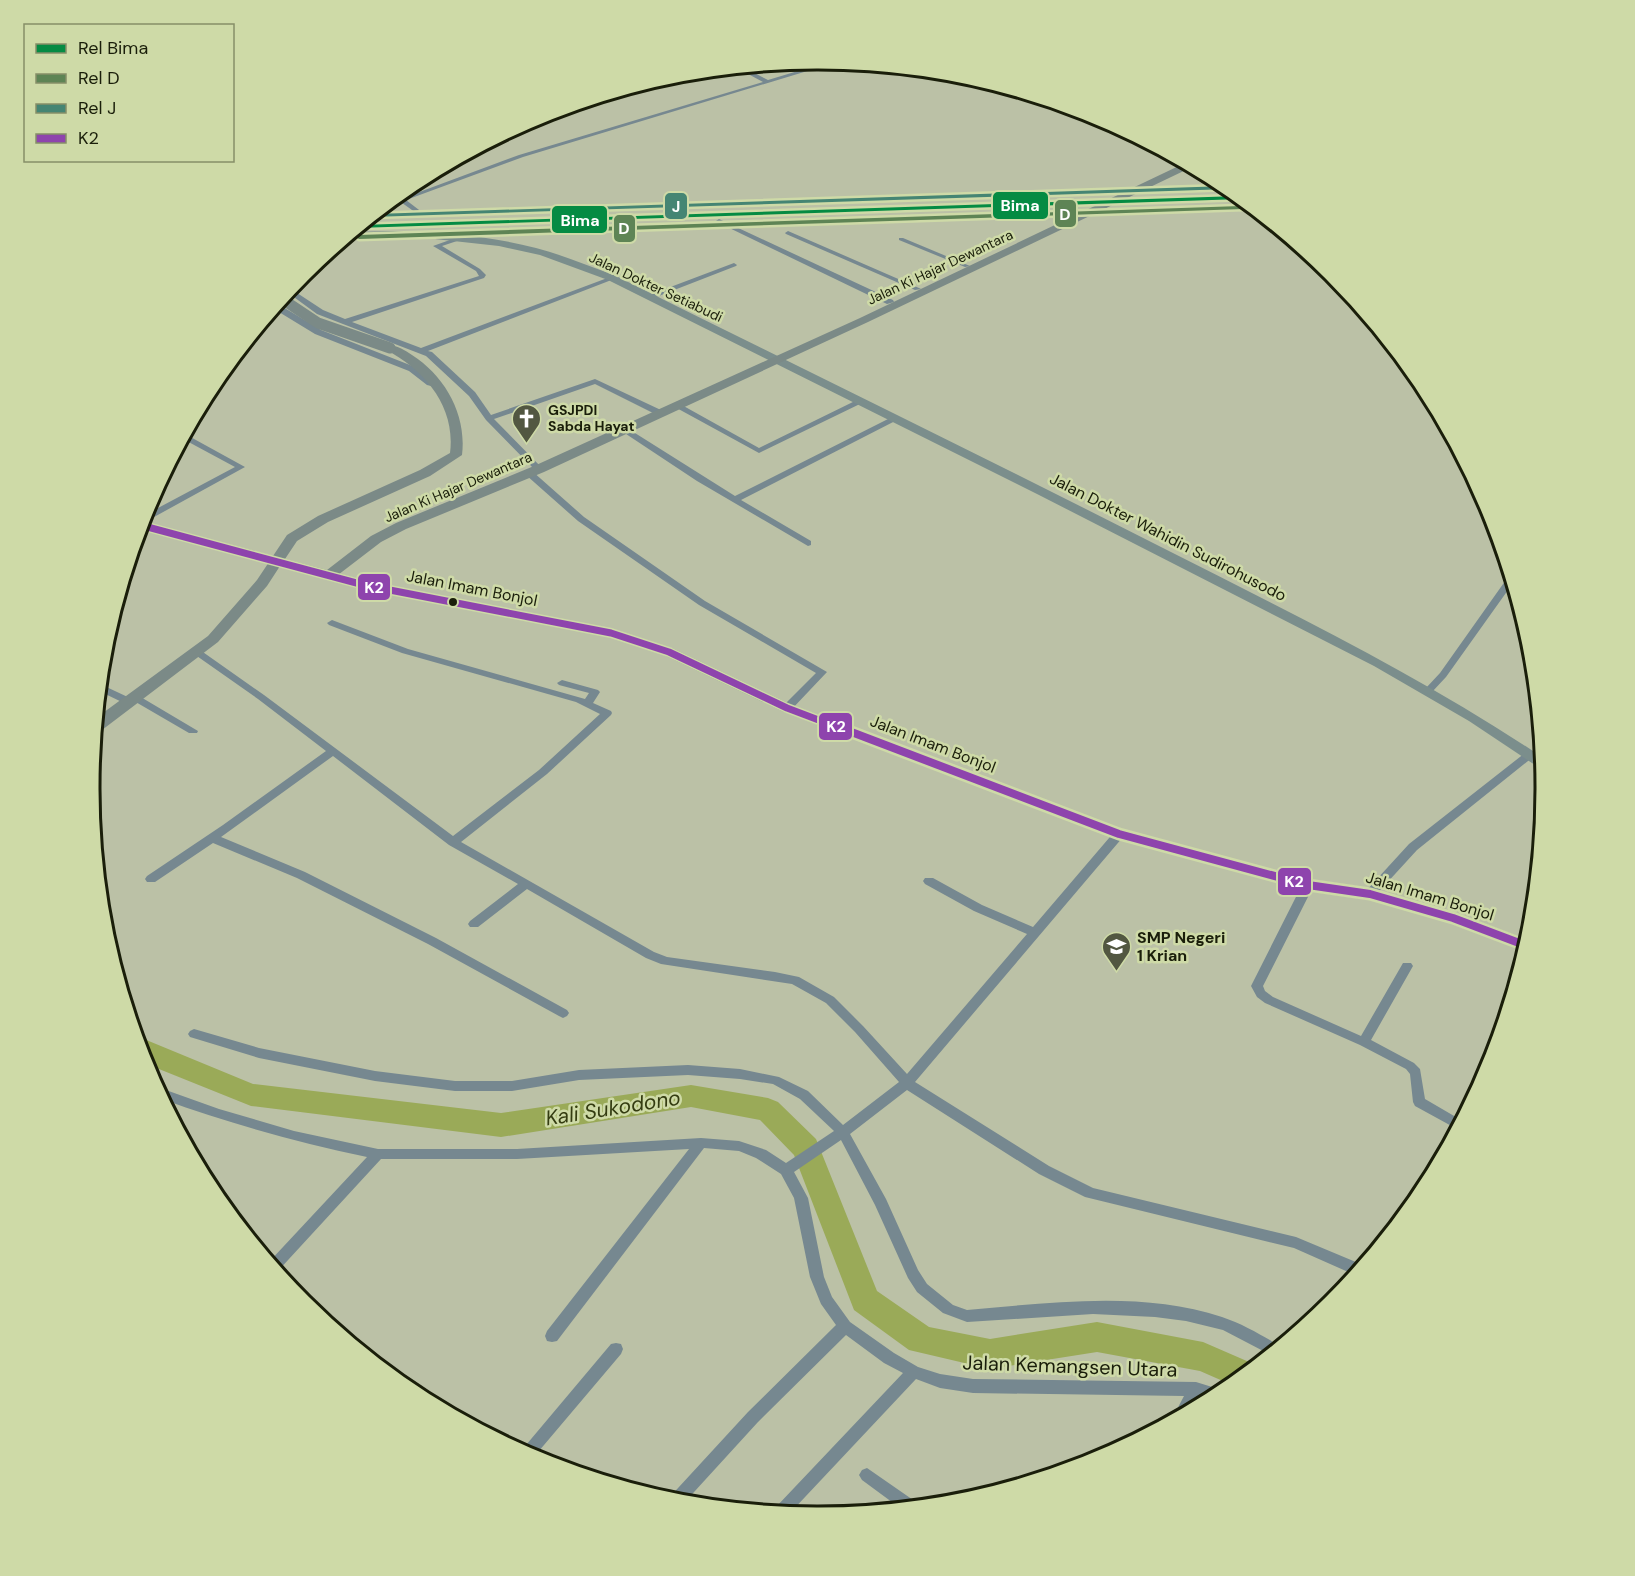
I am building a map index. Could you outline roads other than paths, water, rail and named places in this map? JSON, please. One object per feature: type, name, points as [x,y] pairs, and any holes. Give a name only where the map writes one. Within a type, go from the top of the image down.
[{"type":"main road","name":"Jalan Ki Hajar Dewantara","points":[[329,575],[376,539],[677,406],[771,358],[968,266],[1173,165]]},
{"type":"main road","name":"Jalan Ki Hajar Dewantara","points":[[771,358],[864,320],[1179,169]]},
{"type":"main road","name":"Jalan Dokter Setiabudi","points":[[361,235],[413,234],[461,238],[522,248],[560,258],[612,278],[771,358]]},
{"type":"main road","points":[[104,721],[197,652],[235,616],[292,538],[314,524],[425,473],[456,455],[459,436],[442,395],[431,376],[419,365],[390,348],[318,323],[289,304]]},
{"type":"main road","name":"Jalan Dokter Wahidin Sudirohusodo","points":[[771,358],[1043,492],[1429,690],[1534,758]]},
{"type":"main road","points":[[150,526],[329,575]]},
{"type":"main road","name":"Jalan Imam Bonjol","points":[[329,575],[364,585],[611,633],[669,652],[787,708],[1119,834],[1308,885],[1370,894],[1453,918],[1518,942]]},
{"type":"street","points":[[413,196],[521,156],[806,71]]},
{"type":"street","points":[[752,74],[768,82]]},
{"type":"street","points":[[404,202],[421,214]]},
{"type":"street","points":[[718,221],[890,302]]},
{"type":"street","points":[[788,233],[917,289]]},
{"type":"street","points":[[343,322],[482,277],[483,275],[478,270],[436,246],[461,238]]},
{"type":"street","points":[[901,239],[968,266]]},
{"type":"street","points":[[648,297],[734,265]]},
{"type":"street","points":[[423,350],[612,278]]},
{"type":"street","points":[[290,302],[423,350],[472,394],[489,418],[534,471],[581,519],[702,603],[822,672],[787,708]]},
{"type":"street","points":[[288,304],[318,332],[412,369],[424,376],[442,395]]},
{"type":"street","points":[[489,418],[595,381],[660,412]]},
{"type":"street","points":[[677,406],[760,451],[860,402]]},
{"type":"street","points":[[736,499],[895,419]]},
{"type":"street","points":[[624,430],[700,479],[808,543]]},
{"type":"street","points":[[154,516],[241,466],[191,439]]},
{"type":"street","points":[[1429,690],[1506,586]]},
{"type":"street","points":[[332,622],[423,657],[591,700],[606,712],[606,715],[543,772],[453,842]]},
{"type":"street","points":[[197,652],[453,842],[639,949],[665,961],[795,980],[830,1000],[907,1083],[1044,1170],[1090,1193],[1287,1240],[1351,1267]]},
{"type":"street","points":[[562,683],[595,692],[591,700]]},
{"type":"street","points":[[107,690],[133,700],[193,731]]},
{"type":"street","points":[[150,879],[212,838],[333,751]]},
{"type":"street","points":[[1370,894],[1413,847],[1529,755]]},
{"type":"street","points":[[790,1167],[838,1135],[907,1083],[1119,834]]},
{"type":"street","points":[[212,838],[302,875],[432,941],[563,1013]]},
{"type":"street","points":[[929,881],[969,904],[1036,933]]},
{"type":"street","points":[[474,924],[526,884]]},
{"type":"street","points":[[1308,885],[1257,986],[1258,990],[1269,1000],[1364,1042],[1410,1066],[1416,1072],[1419,1102],[1452,1121]]},
{"type":"street","points":[[1364,1042],[1407,966]]},
{"type":"street","points":[[194,1034],[259,1053],[375,1076],[455,1086],[512,1086],[579,1075],[688,1070],[740,1074],[775,1080],[804,1095],[838,1135],[881,1203],[913,1274],[932,1298],[955,1314],[967,1316],[1084,1307],[1165,1312],[1218,1322],[1237,1329],[1268,1346]]},
{"type":"street","name":"Jalan Kemangsen Utara","points":[[170,1097],[217,1114],[294,1136],[378,1154],[517,1154],[701,1143],[739,1146],[790,1167],[801,1198],[818,1277],[826,1300],[845,1326],[889,1358],[914,1371],[940,1380],[973,1386],[1196,1389],[1205,1391]]},
{"type":"street","points":[[552,1336],[701,1143]]},
{"type":"street","points":[[278,1261],[378,1154]]},
{"type":"street","points":[[683,1493],[753,1417],[845,1326]]},
{"type":"street","points":[[533,1447],[616,1349]]},
{"type":"street","points":[[788,1505],[914,1371]]},
{"type":"street","points":[[1189,1401],[1196,1389]]},
{"type":"street","points":[[867,1476],[901,1500]]},
{"type":"waterway","name":"Kali Sukodono","points":[[152,1054],[251,1095],[501,1125],[691,1096],[768,1110],[806,1148],[865,1300],[921,1340],[990,1354],[1097,1337],[1203,1357],[1235,1371]]},
{"type":"rail line","name":"J","points":[[386,216],[1212,189]]},
{"type":"rail line","name":"Bima","points":[[372,227],[1226,198]]},
{"type":"rail line","name":"D","points":[[359,237],[1239,208]]},
{"type":"place","name":"GSJPDI Sabda Hayat","points":[[527,444]]},
{"type":"place","name":"SMP Negeri 1 Krian","points":[[1116,972]]}]
